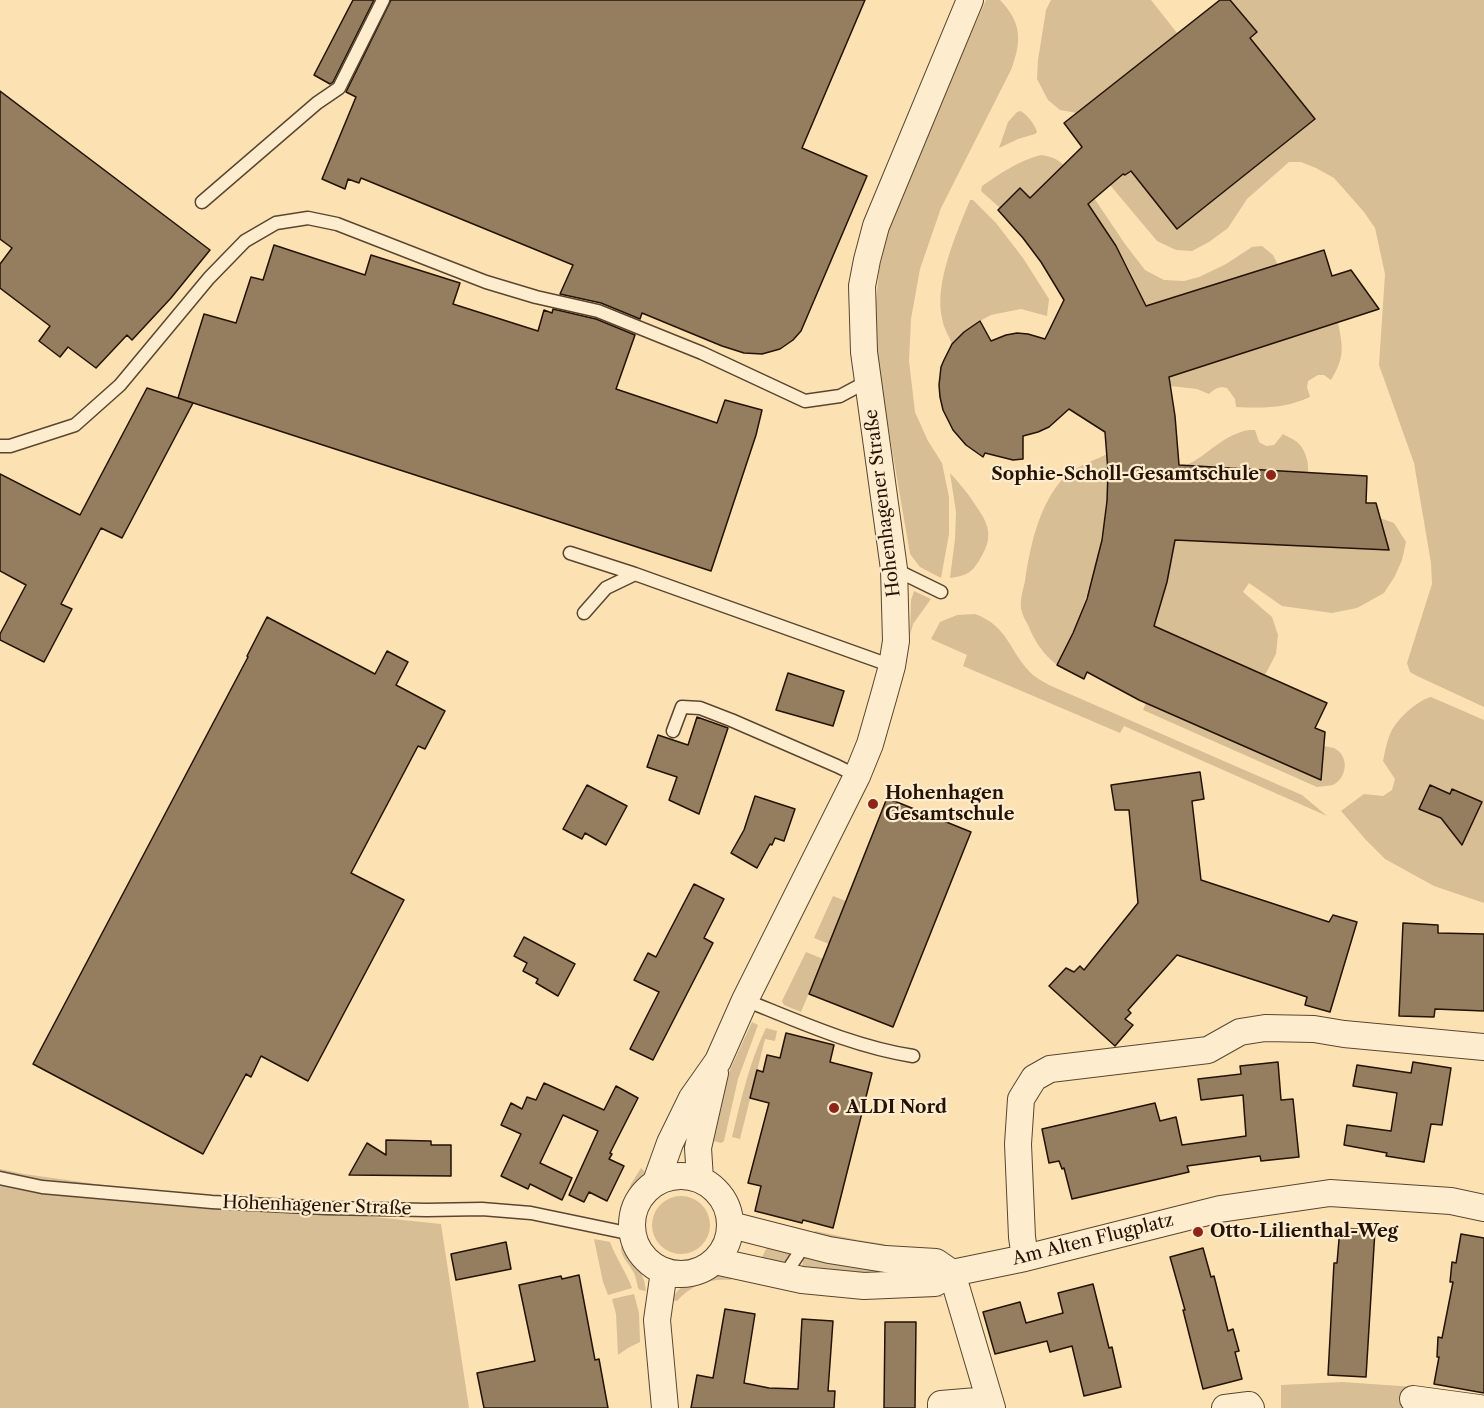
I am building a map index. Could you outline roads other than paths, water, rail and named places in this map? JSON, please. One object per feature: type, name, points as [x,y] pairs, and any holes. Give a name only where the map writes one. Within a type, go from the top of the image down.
[{"type":"street","name":"Hohenhagener Straße","points":[[656,1182],[674,1134],[693,1098],[717,1061],[857,776],[870,744],[892,666],[896,641],[894,569],[864,352],[862,286],[876,226],[970,0]]},
{"type":"street","points":[[1024,1258],[1018,1144],[1021,1099],[1034,1078],[1050,1069],[1208,1050],[1240,1032],[1265,1028],[1314,1029],[1344,1034],[1484,1047]]},
{"type":"street","name":"Hohenhagener Straße","points":[[700,1179],[698,1148],[717,1061]]},
{"type":"street","points":[[685,1176],[700,1179],[716,1190],[727,1206],[731,1225],[729,1239],[724,1251],[704,1269],[691,1274],[677,1275],[664,1271],[652,1265],[636,1246],[632,1234],[632,1219],[636,1204],[656,1182],[670,1177],[685,1176]]},
{"type":"street","name":"Am Alten Flugplatz","points":[[715,1261],[802,1280],[874,1285],[935,1283],[952,1273],[1024,1258],[1220,1209],[1330,1193],[1450,1201],[1484,1208]]},
{"type":"street","points":[[731,1225],[829,1250],[885,1259],[936,1262],[952,1273],[990,1404],[941,1404],[941,1408]]},
{"type":"street","points":[[664,1271],[657,1320],[665,1408]]},
{"type":"street","points":[[1413,1398],[1479,1408]]},
{"type":"street","points":[[1225,1408],[1249,1406],[1251,1408]]},
{"type":"lane","points":[[202,202],[317,103],[339,88],[383,0]]},
{"type":"lane","points":[[0,446],[10,446],[75,424],[120,385],[209,278],[245,241],[276,223],[308,218],[337,224],[486,282],[536,297],[598,311],[702,353],[805,401],[840,396],[868,381]]},
{"type":"lane","points":[[570,553],[892,666]]},
{"type":"lane","points":[[894,569],[941,592]]},
{"type":"lane","points":[[584,613],[606,588],[635,574]]},
{"type":"lane","points":[[673,731],[682,707],[700,708],[857,776]]},
{"type":"lane","points":[[745,1000],[856,1043],[886,1052],[913,1056]]},
{"type":"lane","name":"Hohenhagener Straße","points":[[0,1178],[42,1187],[212,1202],[326,1208],[482,1209],[531,1213],[632,1234]]},
{"type":"lane","points":[[784,1276],[805,1244]]},
{"type":"place","name":"Sophie-Scholl-Gesamtschule","points":[[1271,475]]},
{"type":"place","name":"Hohenhagen Gesamtschule","points":[[873,804]]},
{"type":"place","name":"ALDI Nord","points":[[834,1108]]},
{"type":"place","name":"Otto-Lilienthal-Weg","points":[[1198,1232]]}]
